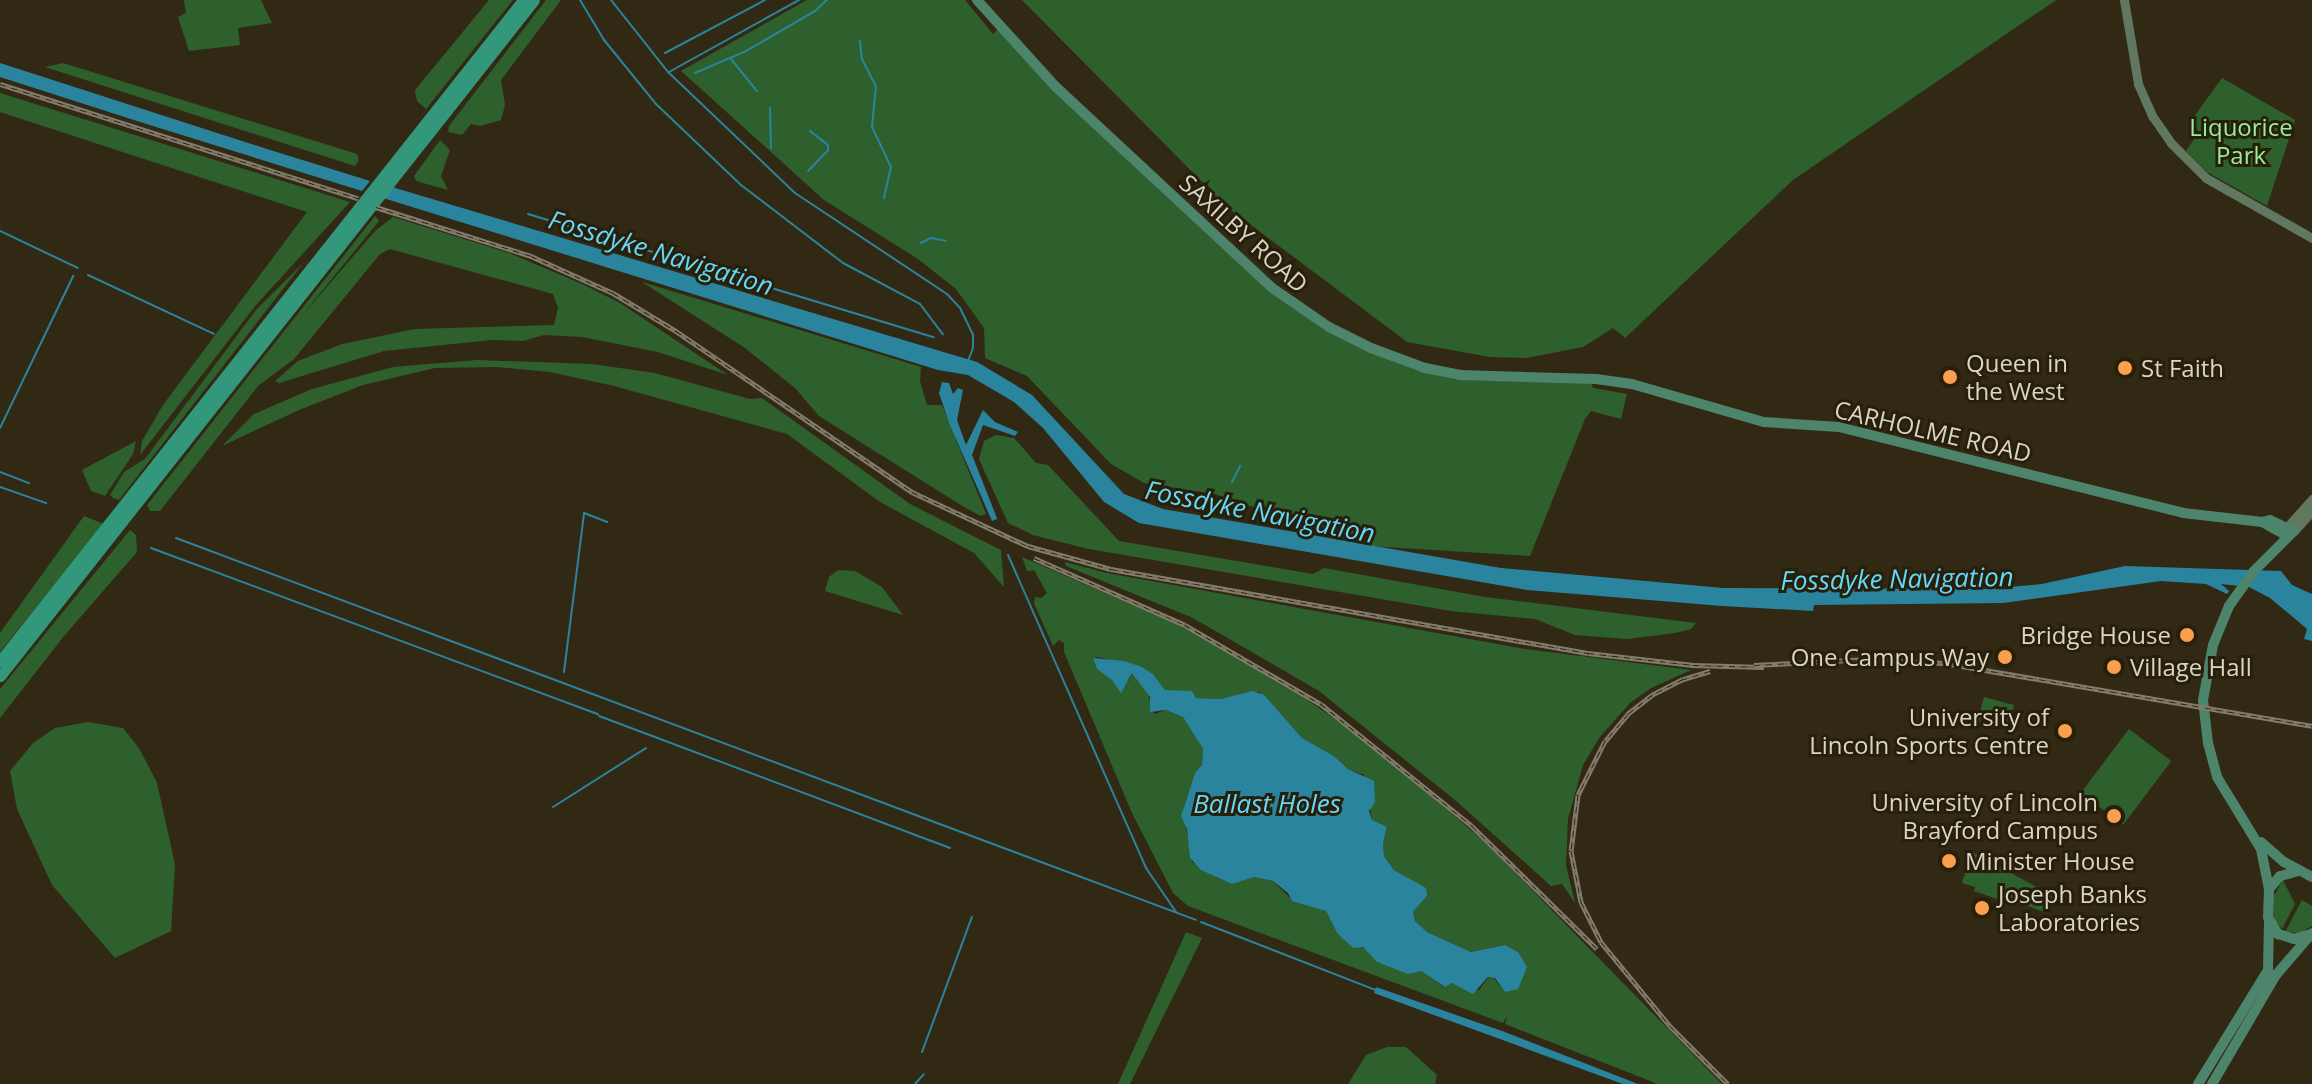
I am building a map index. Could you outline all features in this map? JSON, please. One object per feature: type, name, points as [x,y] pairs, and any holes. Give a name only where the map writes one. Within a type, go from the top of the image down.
[{"type":"highway","points":[[0,676],[523,0]]},
{"type":"highway","points":[[397,165],[534,0]]},
{"type":"highway","points":[[0,661],[116,524]]},
{"type":"main road","name":"SAXILBY ROAD","points":[[977,0],[1085,115],[1261,278],[1310,316],[1371,348],[1440,371],[1505,378],[1596,379]]},
{"type":"main road","points":[[2124,0],[2134,70],[2147,105],[2182,156],[2215,185],[2312,238]]},
{"type":"main road","name":"CARHOLME ROAD","points":[[1596,379],[1644,386],[1764,422],[1853,430],[2183,513],[2267,523],[2289,531]]},
{"type":"main road","points":[[2289,531],[2312,499]]},
{"type":"main road","points":[[2198,1084],[2268,970],[2269,889],[2266,861],[2217,777],[2206,734],[2203,703],[2207,668],[2225,614],[2270,550],[2312,511]]},
{"type":"main road","points":[[2270,550],[2267,523],[2297,516]]},
{"type":"main road","points":[[2251,832],[2298,871],[2312,877]]},
{"type":"main road","points":[[2269,889],[2280,876],[2298,871]]},
{"type":"main road","points":[[2269,923],[2287,938],[2305,937],[2312,932]]},
{"type":"main road","points":[[2210,1084],[2276,975],[2312,932]]},
{"type":"green space","points":[[184,0],[261,0],[272,23],[238,28],[240,45],[189,51],[178,17],[186,13]]},
{"type":"green space","points":[[489,0],[513,0],[426,109],[417,101],[415,90]]},
{"type":"green space","points":[[546,0],[561,0],[501,80],[505,105],[501,120],[480,126],[471,124],[462,135],[448,132],[449,126]]},
{"type":"green space","points":[[807,0],[965,0],[993,34],[999,28],[1181,209],[1330,330],[1469,380],[1591,382],[1593,388],[1627,394],[1621,419],[1591,411],[1585,419],[1530,556],[1369,546],[1215,494],[1144,483],[1111,464],[1027,376],[985,358],[984,328],[956,289],[918,259],[824,200],[681,71]]},
{"type":"green space","points":[[1022,0],[2056,0],[1793,180],[1625,338],[1613,328],[1583,347],[1526,358],[1490,357],[1407,342],[1227,207]]},
{"type":"green space","points":[[63,63],[357,154],[359,160],[355,166],[45,67]]},
{"type":"green space","name":"Liquorice Park","points":[[2222,78],[2295,120],[2267,206],[2207,172],[2186,151],[2199,132],[2190,122]]},
{"type":"green space","points":[[0,93],[350,202],[256,305],[140,455],[142,441],[163,405],[307,212],[0,112]]},
{"type":"green space","points":[[440,140],[450,150],[441,176],[448,190],[416,181],[414,176]]},
{"type":"green space","points":[[375,216],[379,221],[300,318],[375,231],[393,217],[509,253],[582,284],[620,303],[728,375],[658,352],[582,337],[544,335],[523,341],[492,340],[384,351],[279,383],[275,381],[298,361],[342,344],[415,329],[554,325],[558,308],[553,294],[390,249],[380,254],[294,359],[258,386],[160,511],[150,511],[147,505]]},
{"type":"green space","points":[[304,262],[119,500],[113,498],[110,495],[124,472],[145,459],[256,310]]},
{"type":"green space","points":[[642,282],[921,367],[920,381],[927,405],[942,405],[986,514],[981,516],[964,507],[819,416],[795,388],[745,348]]},
{"type":"green space","points":[[477,360],[592,364],[655,373],[750,399],[762,398],[910,504],[1001,550],[1004,587],[974,553],[880,502],[787,434],[614,386],[550,372],[496,367],[435,368],[363,385],[299,410],[222,446],[254,414],[312,389],[393,367]]},
{"type":"green space","points":[[996,435],[1014,438],[1036,463],[1048,465],[1119,541],[1313,574],[1324,568],[1485,597],[1696,623],[1691,629],[1675,633],[1627,639],[1575,635],[1535,619],[1451,611],[1089,549],[1033,535],[1008,523],[979,459],[984,441]]},
{"type":"green space","points":[[136,441],[133,454],[105,496],[91,491],[82,470]]},
{"type":"green space","points":[[84,516],[104,524],[0,652],[0,633]]},
{"type":"green space","points":[[130,530],[136,535],[137,552],[64,636],[0,718],[0,689]]},
{"type":"green space","points":[[1022,557],[1174,623],[1292,689],[1374,747],[1486,843],[1722,1084],[1658,1084],[1505,1024],[1507,1016],[1503,1023],[1188,906],[1173,893],[1132,813],[1064,652],[1064,643],[1059,640],[1053,646],[1034,603],[1035,597],[1041,598],[1047,593],[1034,570],[1027,571]],"holes":[[[1094,658],[1142,667],[1153,674],[1165,690],[1192,692],[1196,698],[1221,699],[1259,692],[1302,738],[1334,756],[1348,769],[1364,775],[1372,820],[1387,828],[1384,856],[1394,870],[1421,886],[1427,896],[1413,912],[1415,921],[1427,932],[1471,952],[1505,945],[1518,952],[1505,992],[1493,977],[1488,978],[1479,990],[1452,983],[1444,987],[1421,971],[1378,963],[1372,953],[1337,933],[1326,911],[1290,898],[1273,881],[1254,877],[1224,881],[1192,862],[1183,809],[1195,773],[1202,765],[1203,749],[1183,717],[1166,710],[1154,714],[1146,687],[1132,673],[1128,682],[1097,669]]]},
{"type":"green space","points":[[1065,562],[1107,573],[1525,649],[1691,670],[1651,688],[1630,703],[1599,738],[1583,765],[1568,819],[1566,865],[1575,903],[1562,884],[1551,886],[1455,800],[1319,691],[1193,618],[1066,566]]},
{"type":"green space","points":[[838,570],[855,571],[882,587],[903,615],[825,591],[829,577]]},
{"type":"green space","points":[[1984,697],[2014,705],[2007,729],[1978,721]]},
{"type":"green space","points":[[88,722],[123,728],[139,748],[157,783],[175,864],[171,931],[115,958],[52,885],[17,809],[10,771],[33,743],[55,728]]},
{"type":"green space","points":[[2129,729],[2171,761],[2123,825],[2081,793]]},
{"type":"green space","points":[[1972,852],[2059,899],[2044,912],[1999,895],[1997,899],[1974,891],[1975,887],[1962,883]]},
{"type":"green space","points":[[2283,880],[2295,904],[2282,929],[2274,919],[2272,899]]},
{"type":"green space","points":[[2302,900],[2312,906],[2312,926],[2300,933],[2285,932]]},
{"type":"green space","points":[[1186,932],[1202,938],[1130,1084],[1118,1084]]},
{"type":"green space","points":[[1387,1047],[1406,1047],[1437,1075],[1435,1084],[1348,1084],[1366,1055]]},
{"type":"water","points":[[0,63],[370,181],[362,191],[137,121],[0,77]]},
{"type":"water","points":[[392,187],[977,362],[1032,395],[1124,494],[1163,509],[1501,568],[1723,588],[1988,589],[2042,584],[2125,566],[2281,571],[2292,585],[2312,594],[2312,641],[2304,639],[2307,629],[2270,598],[2249,587],[2221,584],[2229,591],[2227,594],[2206,584],[2161,581],[2003,603],[1814,605],[1813,611],[1722,606],[1527,590],[1139,523],[1104,502],[1043,428],[1014,402],[968,375],[938,370],[383,198]]},
{"type":"water","points":[[942,382],[949,383],[953,394],[958,388],[963,390],[957,420],[966,445],[983,410],[995,422],[1018,432],[1015,436],[983,425],[972,455],[997,519],[992,521],[949,423],[939,393]]},
{"type":"water","name":"Ballast Holes","points":[[1093,658],[1124,661],[1142,667],[1153,674],[1165,690],[1192,691],[1196,698],[1221,699],[1253,691],[1264,695],[1302,738],[1334,756],[1348,769],[1374,781],[1375,802],[1369,811],[1372,820],[1387,827],[1384,856],[1394,870],[1426,888],[1427,896],[1413,912],[1415,921],[1427,932],[1471,952],[1505,945],[1518,952],[1527,967],[1518,989],[1505,992],[1495,978],[1488,977],[1473,994],[1452,983],[1445,987],[1421,971],[1408,974],[1377,962],[1363,947],[1353,948],[1337,933],[1326,911],[1292,901],[1288,893],[1273,881],[1254,877],[1232,884],[1201,870],[1190,858],[1187,829],[1181,816],[1195,773],[1202,765],[1203,749],[1183,717],[1166,710],[1150,712],[1150,697],[1132,673],[1121,693],[1112,680],[1097,669]]},
{"type":"water","points":[[1376,987],[1502,1031],[1638,1084],[1623,1084],[1401,1003],[1374,993]]},
{"type":"waterway","points":[[580,0],[604,40],[656,104],[741,185],[843,263],[920,304],[943,334]]},
{"type":"waterway","points":[[611,0],[668,72],[795,193],[947,294],[960,308],[973,335],[973,348],[968,361]]},
{"type":"waterway","points":[[665,53],[765,0]]},
{"type":"waterway","points":[[669,72],[799,0]]},
{"type":"waterway","points":[[695,73],[746,51],[815,11],[827,0]]},
{"type":"waterway","points":[[860,41],[862,59],[876,86],[872,127],[891,167],[884,198]]},
{"type":"waterway","points":[[731,59],[757,91]]},
{"type":"waterway","points":[[770,108],[771,148]]},
{"type":"waterway","points":[[808,171],[828,150],[828,145],[810,131]]},
{"type":"waterway","name":"Fossdyke Navigation","points":[[528,214],[934,337]]},
{"type":"waterway","points":[[0,231],[78,268]]},
{"type":"waterway","points":[[921,243],[931,238],[946,241]]},
{"type":"waterway","points":[[88,275],[214,334]]},
{"type":"waterway","points":[[0,428],[73,276]]},
{"type":"waterway","name":"Fossdyke Navigation","points":[[1232,482],[1240,466]]},
{"type":"waterway","points":[[0,472],[29,483]]},
{"type":"waterway","points":[[0,487],[46,503]]},
{"type":"waterway","points":[[564,672],[584,513],[607,522]]},
{"type":"waterway","points":[[176,538],[1196,920]]},
{"type":"waterway","points":[[151,548],[598,714]]},
{"type":"waterway","points":[[1008,555],[1146,868],[1176,912]]},
{"type":"waterway","points":[[599,716],[950,848]]},
{"type":"waterway","points":[[553,807],[646,748]]},
{"type":"waterway","points":[[922,1052],[972,917]]},
{"type":"waterway","points":[[1201,922],[1375,990]]},
{"type":"waterway","points":[[915,1084],[924,1074]]},
{"type":"railway","points":[[0,84],[358,198]]},
{"type":"railway","points":[[376,207],[531,256],[613,293],[676,331],[912,492],[1028,546],[1111,569],[1588,653],[1693,665],[1764,667]]},
{"type":"railway","points":[[1034,558],[1185,625],[1321,704],[1472,826],[1597,949]]},
{"type":"railway","points":[[1754,665],[1871,659],[1944,663],[2312,726]]},
{"type":"railway","points":[[1710,671],[1683,679],[1652,695],[1628,714],[1605,741],[1578,795],[1571,851],[1581,902],[1601,942],[1670,1026],[1728,1084]]},
{"type":"place","name":"St Faith","points":[[2125,368]]},
{"type":"place","name":"Queen in the West","points":[[1950,377]]},
{"type":"place","name":"Bridge House","points":[[2187,635]]},
{"type":"place","name":"One Campus Way","points":[[2005,657]]},
{"type":"place","name":"Village Hall","points":[[2114,667]]},
{"type":"place","name":"University of Lincoln Sports Centre","points":[[2065,731]]},
{"type":"place","name":"University of Lincoln Brayford Campus","points":[[2114,816]]},
{"type":"place","name":"Minister House","points":[[1949,861]]},
{"type":"place","name":"Joseph Banks Laboratories","points":[[1982,908]]}]
